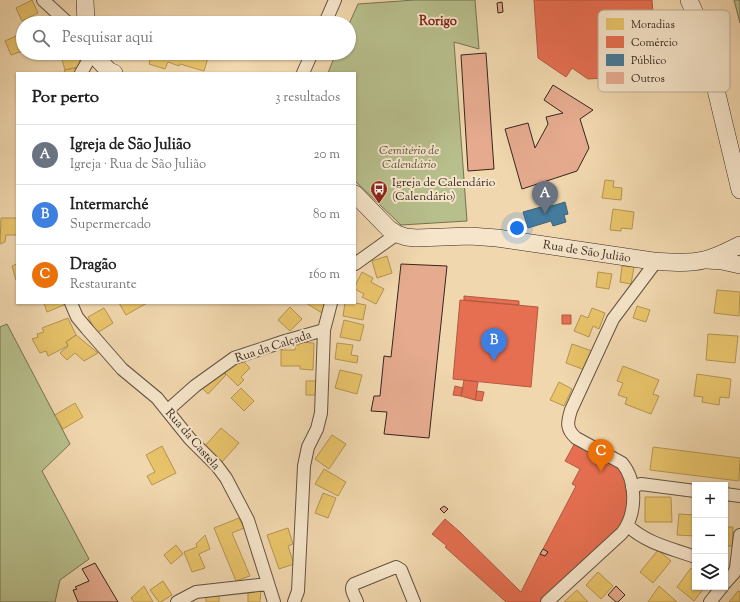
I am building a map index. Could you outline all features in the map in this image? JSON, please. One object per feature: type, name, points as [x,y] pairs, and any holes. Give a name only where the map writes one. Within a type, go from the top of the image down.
[{"type":"street","points":[[43,0],[60,16]]},
{"type":"street","points":[[85,0],[86,16]]},
{"type":"street","points":[[328,16],[336,0]]},
{"type":"street","points":[[689,0],[693,10]]},
{"type":"street","points":[[702,0],[704,10]]},
{"type":"street","points":[[82,72],[88,60]]},
{"type":"street","points":[[99,60],[112,72]]},
{"type":"street","points":[[303,72],[309,60]]},
{"type":"street","points":[[717,92],[740,190]]},
{"type":"street","points":[[724,92],[740,158]]},
{"type":"street","points":[[356,195],[382,223],[397,234],[356,263]]},
{"type":"street","name":"Rua de São Julião","points":[[397,234],[416,238],[457,236],[497,238],[653,261],[688,262],[705,260],[722,261],[740,265]]},
{"type":"street","points":[[740,245],[740,257]]},
{"type":"street","name":"Rua de São Julião","points":[[705,260],[740,245]]},
{"type":"street","points":[[547,602],[628,526],[632,510],[632,486],[627,470],[622,463],[576,438],[568,427],[568,420],[571,410],[613,319],[652,267],[653,261]]},
{"type":"street","name":"Rua da Castela","points":[[71,304],[77,316],[87,330],[122,369],[157,398],[190,439],[217,466],[226,478],[248,520],[274,602]]},
{"type":"street","points":[[294,602],[298,591],[304,466],[308,447],[317,429],[323,407],[324,330],[331,304]]},
{"type":"street","name":"Rua da Calçada","points":[[168,410],[195,386],[234,358],[324,330]]},
{"type":"street","points":[[632,486],[641,484],[692,491]]},
{"type":"street","points":[[728,494],[740,496]]},
{"type":"street","points":[[628,526],[653,543],[692,556]]},
{"type":"street","points":[[728,578],[734,573],[736,568],[740,535]]},
{"type":"street","points":[[357,602],[352,590],[354,584],[396,567],[401,570],[414,602]]},
{"type":"street","points":[[177,602],[196,592],[268,584]]},
{"type":"street","points":[[710,602],[719,590]]},
{"type":"green space","name":"Cemitério de Calendário","points":[[415,0],[475,0],[479,49],[454,42],[467,221],[401,225],[356,182],[356,72],[328,72],[333,60],[356,60],[356,16],[353,16],[358,4]]},
{"type":"green space","points":[[734,0],[740,0],[740,23]]},
{"type":"green space","points":[[7,324],[70,444],[42,471],[89,559],[60,580],[55,602],[0,602],[0,327]]},
{"type":"building: Moradias","points":[[32,0],[38,13],[32,16],[20,16],[16,8]]},
{"type":"building: Moradias","points":[[16,36],[16,53],[11,55],[5,41]]},
{"type":"building: Moradias","points":[[62,60],[80,60],[79,67],[65,70]]},
{"type":"building: Moradias","points":[[150,60],[207,60],[204,71],[180,64],[179,66],[168,62],[165,69],[149,64]]},
{"type":"building: Moradias","points":[[79,67],[76,72],[64,72],[65,70]]},
{"type":"building: Moradias","points":[[605,180],[614,181],[613,187],[622,188],[621,200],[602,198]]},
{"type":"building: Moradias","points":[[613,209],[634,212],[632,229],[621,228],[621,231],[610,230]]},
{"type":"building: Moradias","points":[[1,218],[16,218],[16,235],[6,235],[5,242],[0,244]]},
{"type":"building: Moradias","points":[[387,256],[392,273],[377,278],[372,261]]},
{"type":"building: Moradias","points":[[16,264],[16,280],[12,266]]},
{"type":"building: Moradias","points":[[622,266],[634,267],[631,284],[620,282]]},
{"type":"building: Moradias","points":[[362,272],[373,278],[371,282],[384,289],[376,304],[362,297],[364,294],[356,290],[356,284]]},
{"type":"building: Moradias","points":[[598,272],[612,274],[609,289],[596,287]]},
{"type":"building: Moradias","points":[[717,290],[740,292],[739,316],[714,313]]},
{"type":"building: Moradias","points":[[356,303],[366,305],[363,320],[343,316],[345,304]]},
{"type":"building: Moradias","points":[[44,304],[64,305],[47,312]]},
{"type":"building: Moradias","points":[[120,304],[145,304],[126,315]]},
{"type":"building: Moradias","points":[[308,304],[325,304],[322,313]]},
{"type":"building: Moradias","points":[[637,306],[650,310],[646,322],[633,318]]},
{"type":"building: Moradias","points":[[290,307],[302,319],[290,331],[278,320]]},
{"type":"building: Moradias","points":[[104,308],[113,323],[97,333],[88,317]]},
{"type":"building: Moradias","points":[[592,308],[605,313],[599,329],[593,326],[589,337],[574,331],[581,315],[588,318]]},
{"type":"building: Moradias","points":[[68,318],[76,335],[66,342],[68,346],[48,356],[46,351],[40,353],[32,339],[38,337],[37,334],[44,332],[42,328]]},
{"type":"building: Moradias","points":[[344,320],[364,325],[360,341],[340,337]]},
{"type":"building: Moradias","points":[[708,334],[738,336],[735,363],[706,360]]},
{"type":"building: Moradias","points":[[76,335],[98,353],[84,361],[75,353],[67,360],[60,353],[68,346],[66,342]]},
{"type":"building: Moradias","points":[[299,342],[314,343],[313,370],[300,369],[300,366],[281,366],[281,350],[295,350],[295,345],[299,345]]},
{"type":"building: Moradias","points":[[337,343],[353,345],[351,355],[358,356],[357,363],[335,359]]},
{"type":"building: Moradias","points":[[572,344],[592,351],[585,370],[566,363]]},
{"type":"building: Moradias","points":[[240,358],[250,368],[241,377],[244,380],[238,386],[225,373]]},
{"type":"building: Moradias","points":[[623,366],[659,380],[653,394],[659,396],[651,414],[625,404],[627,398],[618,395],[623,383],[617,381]]},
{"type":"building: Moradias","points":[[219,369],[226,375],[208,394],[201,387]]},
{"type":"building: Moradias","points":[[340,370],[362,375],[357,394],[335,388]]},
{"type":"building: Moradias","points":[[697,374],[731,379],[729,398],[720,397],[719,405],[702,402],[703,397],[694,396]]},
{"type":"building: Moradias","points":[[306,381],[320,381],[320,395],[306,395]]},
{"type":"building: Moradias","points":[[559,382],[572,389],[564,406],[550,400]]},
{"type":"building: Moradias","points":[[241,388],[254,401],[244,411],[231,398]]},
{"type":"building: Moradias","points":[[75,403],[83,417],[63,429],[55,415]]},
{"type":"building: Moradias","points":[[221,428],[239,443],[222,462],[204,447]]},
{"type":"building: Moradias","points":[[332,435],[346,444],[329,469],[315,459]]},
{"type":"building: Moradias","points":[[162,446],[176,473],[152,485],[147,476],[155,472],[146,455]]},
{"type":"building: Moradias","points":[[653,447],[740,458],[739,481],[650,470]]},
{"type":"building: Moradias","points":[[324,469],[346,482],[338,496],[315,484]]},
{"type":"building: Moradias","points":[[323,493],[336,498],[328,518],[315,513]]},
{"type":"building: Moradias","points":[[645,497],[671,497],[672,522],[645,522]]},
{"type":"building: Moradias","points":[[679,514],[692,515],[692,536],[677,535]]},
{"type":"building: Moradias","points":[[239,518],[244,528],[232,533],[250,576],[236,581],[214,528]]},
{"type":"building: Moradias","points":[[728,527],[733,527],[732,546],[728,546]]},
{"type":"building: Moradias","points":[[288,528],[293,544],[288,546],[294,564],[279,569],[267,535]]},
{"type":"building: Moradias","points":[[205,535],[210,549],[199,554],[205,568],[192,572],[184,552],[197,547],[196,544]]},
{"type":"building: Moradias","points":[[176,545],[183,554],[171,564],[164,555]]},
{"type":"building: Moradias","points":[[658,550],[671,561],[653,583],[640,572]]},
{"type":"building: Moradias","points":[[691,568],[692,590],[703,590],[694,601],[677,587]]},
{"type":"building: Moradias","points":[[598,572],[613,586],[601,599],[586,585]]},
{"type":"building: Moradias","points":[[163,581],[172,595],[159,602],[150,590]]},
{"type":"building: Moradias","points":[[144,586],[153,602],[134,602],[131,598]]},
{"type":"building: Moradias","points":[[659,586],[677,602],[648,602]]},
{"type":"building: Moradias","points":[[248,589],[261,589],[260,602],[248,602]]},
{"type":"building: Moradias","points":[[577,590],[588,602],[564,602]]},
{"type":"building: Moradias","points":[[738,591],[740,592],[740,602],[729,602]]},
{"type":"building: Moradias","points":[[219,593],[219,602],[206,602],[206,594]]},
{"type":"building: Comércio","points":[[534,0],[652,0],[653,10],[598,10],[598,78],[588,79],[572,68],[566,77],[538,58]]},
{"type":"building: Comércio","points":[[464,296],[519,301],[519,305],[464,300]]},
{"type":"building: Comércio","points":[[460,300],[538,307],[531,387],[453,379]]},
{"type":"building: Comércio","points":[[562,315],[571,315],[571,324],[562,324]]},
{"type":"building: Comércio","points":[[464,380],[478,382],[475,400],[461,396]]},
{"type":"building: Comércio","points":[[455,386],[463,388],[461,396],[453,395]]},
{"type":"building: Comércio","points":[[477,391],[484,392],[482,401],[475,400]]},
{"type":"building: Comércio","points":[[576,441],[621,466],[630,492],[623,523],[540,602],[506,602],[445,547],[447,546],[432,534],[445,519],[521,592],[540,554],[545,556],[548,552],[543,549],[576,486],[572,484],[580,469],[565,461]]},
{"type":"building: Público","points":[[565,202],[568,214],[564,215],[566,222],[553,226],[551,221],[528,228],[523,212]]},
{"type":"building: Outros","points":[[502,2],[503,12],[498,13],[497,3]]},
{"type":"building: Outros","points":[[486,53],[494,169],[468,171],[461,55]]},
{"type":"building: Outros","points":[[553,85],[593,110],[580,119],[589,148],[577,171],[522,189],[505,129],[528,123],[535,148],[548,124],[546,117],[563,113],[544,100]]},
{"type":"building: Outros","points":[[401,264],[447,266],[429,438],[384,434],[387,412],[371,411],[374,396],[380,396],[384,356],[391,357]]},
{"type":"building: Outros","points":[[444,506],[448,509],[444,513],[440,509]]},
{"type":"building: Outros","points":[[543,549],[548,552],[545,556],[540,554]]},
{"type":"building: Outros","points":[[95,563],[118,602],[78,602],[73,590],[77,589],[75,587],[89,581],[82,569]]},
{"type":"building: Outros","points":[[616,586],[625,595],[618,602],[608,595]]},
{"type":"place","name":"Igreja de Calendário (Calendário)","points":[[379,204]]},
{"type":"place","name":"Igreja de São Julião","points":[[545,214]]},
{"type":"place","name":"Intermarché","points":[[494,361]]},
{"type":"place","name":"Dragão","points":[[601,472]]},
{"type":"district","name":"Rorigo","points":[[438,20]]}]
